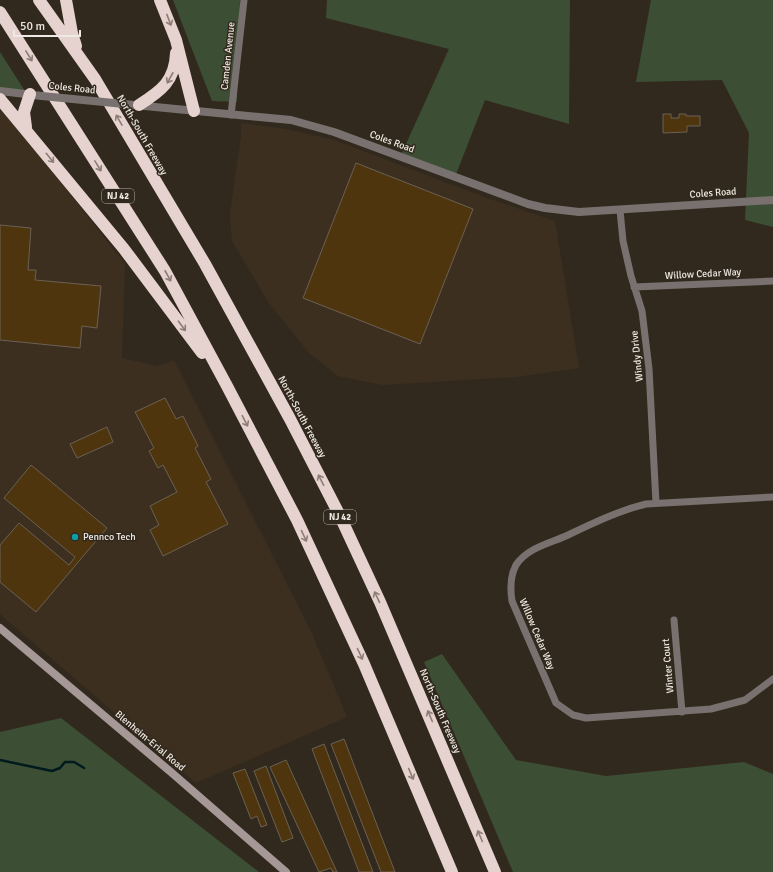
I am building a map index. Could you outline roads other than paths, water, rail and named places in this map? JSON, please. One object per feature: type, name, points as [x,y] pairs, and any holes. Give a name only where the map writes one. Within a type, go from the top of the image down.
[{"type":"highway","name":"North-South Freeway","points":[[39,0],[95,79],[205,264],[290,419],[335,507],[417,687],[495,872]]},
{"type":"highway","points":[[66,0],[72,33],[82,60]]},
{"type":"highway","points":[[160,0],[176,40],[194,111]]},
{"type":"highway","name":"NJ 42","points":[[0,12],[165,271],[227,386],[297,520],[364,664],[452,872]]},
{"type":"highway","points":[[139,105],[159,92],[168,81],[176,67],[176,40]]},
{"type":"highway","points":[[26,128],[24,112],[30,94]]},
{"type":"highway","points":[[0,99],[26,128],[124,249],[227,386]]},
{"type":"main road","name":"Blenheim-Erial Road","points":[[0,628],[172,773],[286,872]]},
{"type":"street","name":"Camden Avenue","points":[[231,115],[244,0]]},
{"type":"street","name":"Coles Road","points":[[0,91],[291,120],[334,132],[528,204],[545,208],[579,212],[773,200]]},
{"type":"street","name":"Windy Drive","points":[[620,210],[623,241],[634,287],[642,311],[649,369],[656,503]]},
{"type":"street","name":"Willow Cedar Way","points":[[634,287],[773,281]]},
{"type":"street","name":"Willow Cedar Way","points":[[773,497],[656,503],[627,509],[602,518],[539,547],[524,556],[516,565],[511,578],[512,601],[556,703],[573,715],[586,718],[711,710],[745,700],[773,679]]},
{"type":"street","name":"Winter Court","points":[[674,620],[682,712]]},
{"type":"waterway","points":[[0,760],[52,771],[60,768],[65,762],[74,762],[84,768]]},
{"type":"place","name":"Pennco Tech","points":[[75,537]]}]
